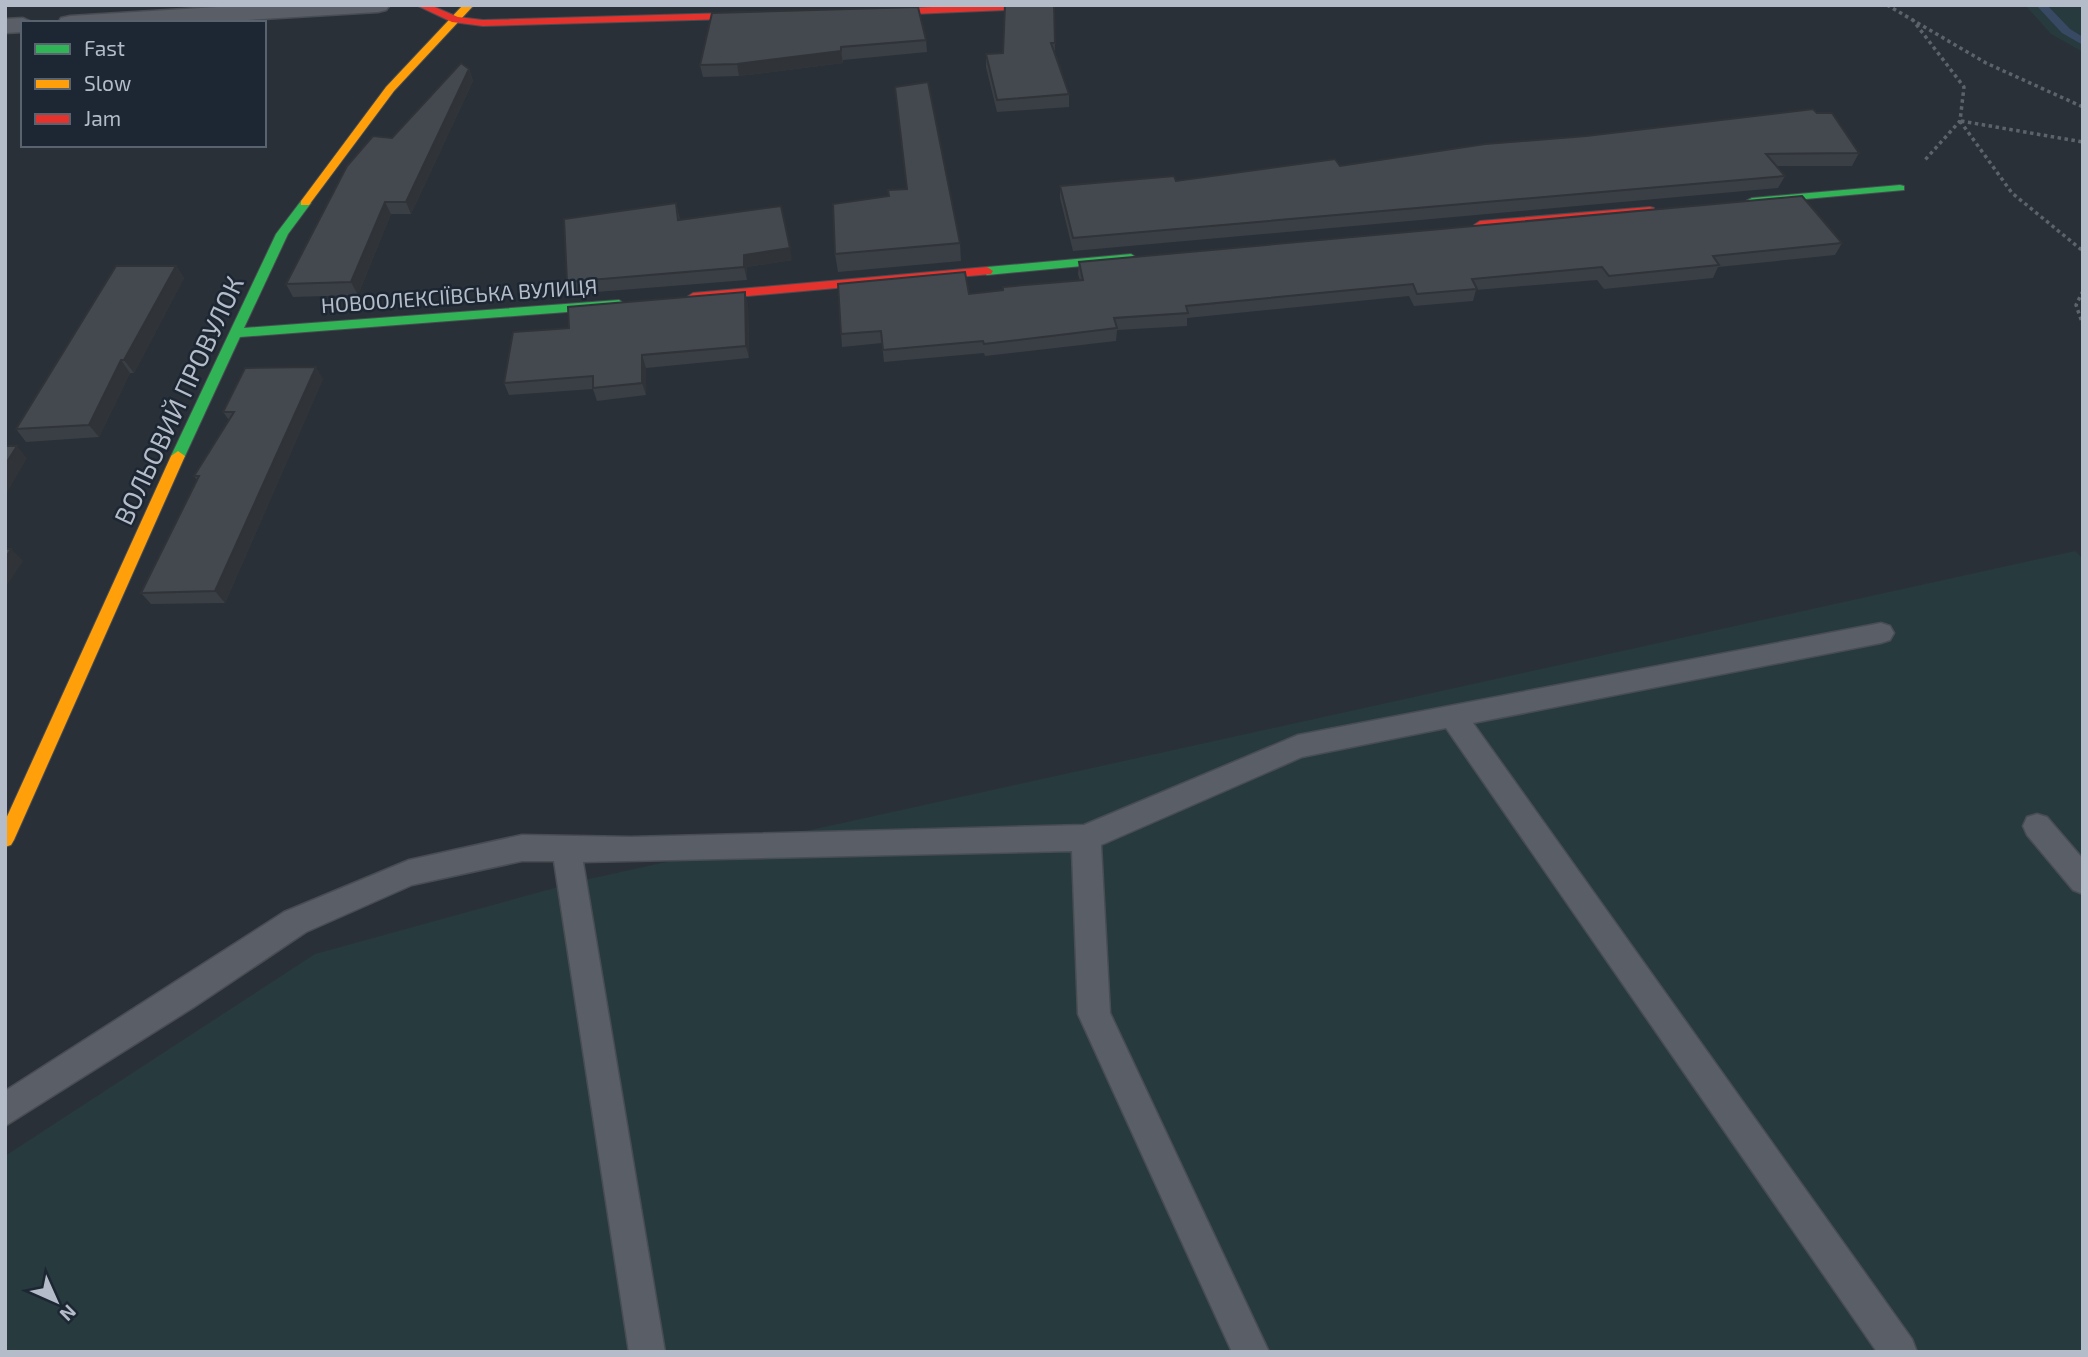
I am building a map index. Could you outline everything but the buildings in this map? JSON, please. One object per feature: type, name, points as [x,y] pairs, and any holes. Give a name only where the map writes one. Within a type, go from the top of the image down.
[{"type":"street","points":[[104,21],[378,5]]},
{"type":"street","points":[[421,5],[456,20],[483,23],[785,15]]},
{"type":"street","name":"ВОЛЬОВИЙ ПРОВУЛОК","points":[[5,840],[234,333],[282,234],[390,89],[470,5]]},
{"type":"street","points":[[854,13],[1049,5]]},
{"type":"street","points":[[1737,202],[1900,188]]},
{"type":"street","points":[[1464,227],[1669,208]]},
{"type":"street","points":[[676,299],[1146,256]]},
{"type":"street","name":"НОВООЛЕКСІЇВСЬКА ВУЛИЦЯ","points":[[234,333],[635,303]]},
{"type":"lane","points":[[5,1110],[295,922],[409,873],[523,848],[1086,838],[1298,746],[1451,714],[1881,633]]},
{"type":"lane","points":[[1451,714],[1899,1352]]},
{"type":"lane","points":[[2037,826],[2083,881]]},
{"type":"lane","points":[[1086,838],[1094,1014],[1251,1352]]},
{"type":"lane","points":[[566,849],[647,1352]]},
{"type":"path","points":[[1887,5],[1986,63],[2083,107]]},
{"type":"path","points":[[1900,188],[1960,121],[1964,87],[1909,16]]},
{"type":"path","points":[[1960,121],[2029,130],[2083,142]]},
{"type":"path","points":[[1960,121],[2012,193],[2083,251]]},
{"type":"path","points":[[2083,291],[2076,305],[2083,325]]},
{"type":"green space","points":[[2025,5],[2083,5],[2083,52],[2051,34]]},
{"type":"green space","points":[[2075,551],[2083,559],[2083,1352],[5,1352],[5,1156],[315,954],[580,881]]},
{"type":"waterway","points":[[2041,5],[2066,31],[2083,42]]},
{"type":"traffic: fast","points":[[1752,201],[1900,188]]},
{"type":"traffic: fast","points":[[178,456],[282,234],[305,203]]},
{"type":"traffic: fast","points":[[987,271],[1131,258]]},
{"type":"traffic: fast","points":[[234,333],[619,304]]},
{"type":"traffic: slow","points":[[305,203],[390,89],[469,5]]},
{"type":"traffic: slow","points":[[5,840],[178,456]]},
{"type":"traffic: jam","points":[[421,5],[456,20],[483,23],[764,15]]},
{"type":"traffic: jam","points":[[866,13],[1050,5]]},
{"type":"traffic: jam","points":[[1480,225],[1650,210]]},
{"type":"traffic: jam","points":[[693,297],[987,271]]}]
